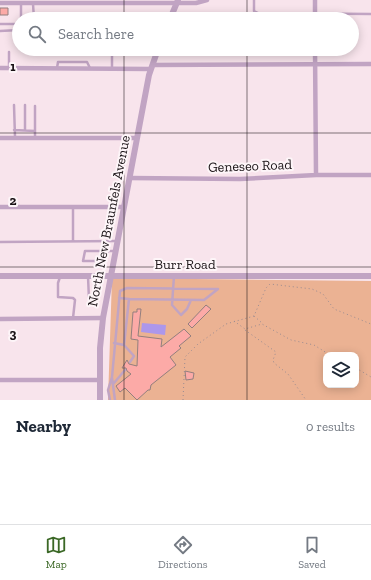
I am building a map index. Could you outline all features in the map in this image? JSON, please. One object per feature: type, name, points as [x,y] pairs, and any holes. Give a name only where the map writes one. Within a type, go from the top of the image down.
[{"type":"street","points":[[0,3],[196,3],[207,0]]},
{"type":"street","points":[[315,0],[315,12]]},
{"type":"street","points":[[173,12],[177,2]]},
{"type":"street","name":"North New Braunfels Avenue","points":[[100,400],[100,348],[103,318],[123,207],[151,67],[155,56]]},
{"type":"street","points":[[316,56],[316,174]]},
{"type":"street","points":[[0,68],[112,68],[371,64]]},
{"type":"street","points":[[0,138],[137,138]]},
{"type":"street","name":"Geneseo Road","points":[[129,178],[240,179],[316,174],[371,175]]},
{"type":"street","points":[[0,207],[123,207]]},
{"type":"street","name":"Burr Road","points":[[0,276],[371,276]]},
{"type":"street","points":[[0,319],[103,318]]},
{"type":"street","points":[[0,380],[100,380]]},
{"type":"lane","points":[[254,0],[254,11],[256,12]]},
{"type":"lane","points":[[21,3],[21,12]]},
{"type":"lane","points":[[34,3],[34,12]]},
{"type":"lane","points":[[359,14],[371,14]]},
{"type":"lane","points":[[0,24],[12,24]]},
{"type":"lane","points":[[0,30],[12,30]]},
{"type":"lane","points":[[9,52],[9,68]]},
{"type":"lane","points":[[112,56],[112,68]]},
{"type":"lane","points":[[14,105],[15,138]]},
{"type":"lane","points":[[25,105],[25,130]]},
{"type":"lane","points":[[35,138],[36,106]]},
{"type":"lane","points":[[14,130],[35,131]]},
{"type":"lane","points":[[73,207],[73,241]]},
{"type":"lane","points":[[0,242],[117,241]]},
{"type":"lane","points":[[108,251],[105,261],[84,261],[85,250],[115,251]]},
{"type":"lane","points":[[60,276],[58,283],[58,297],[73,298],[75,300],[73,318]]},
{"type":"lane","points":[[88,276],[88,300]]},
{"type":"lane","points":[[174,276],[172,305],[181,315],[191,300]]},
{"type":"lane","points":[[115,400],[112,377],[114,343],[119,298],[120,291],[127,288],[218,289],[204,300],[119,298]]},
{"type":"lane","points":[[124,345],[129,299]]},
{"type":"lane","points":[[114,343],[124,345],[134,356],[130,362]]},
{"type":"lane","points":[[113,383],[125,370]]},
{"type":"lane","points":[[110,400],[108,390],[112,377]]},
{"type":"path","points":[[254,316],[266,288],[270,284],[280,284],[312,289],[323,294],[334,309],[371,324]]},
{"type":"path","points":[[183,400],[186,356],[198,344],[209,338],[226,324],[254,316]]},
{"type":"path","points":[[254,316],[255,319],[262,324],[290,340],[314,345],[325,352]]},
{"type":"path","points":[[234,321],[276,352],[273,360],[274,363],[288,374],[306,400]]},
{"type":"path","points":[[245,329],[262,324]]},
{"type":"path","points":[[359,370],[371,377]]},
{"type":"shaded area","points":[[112,278],[371,281],[371,400],[108,400]]},
{"type":"shaded area","points":[[142,323],[166,325],[165,335],[141,332]]},
{"type":"building","points":[[0,8],[8,8],[8,15],[0,15]]},
{"type":"building","points":[[206,305],[211,309],[192,328],[188,324]]},
{"type":"building","points":[[137,309],[141,309],[138,336],[162,339],[161,347],[184,329],[191,336],[179,346],[181,348],[170,357],[176,365],[151,385],[150,390],[148,390],[137,400],[125,388],[120,392],[116,386],[131,374],[126,368],[122,368],[127,360],[129,364],[137,366],[138,340],[131,339],[133,312],[137,312]]},
{"type":"building","points":[[185,371],[194,373],[193,379],[186,380]]}]
